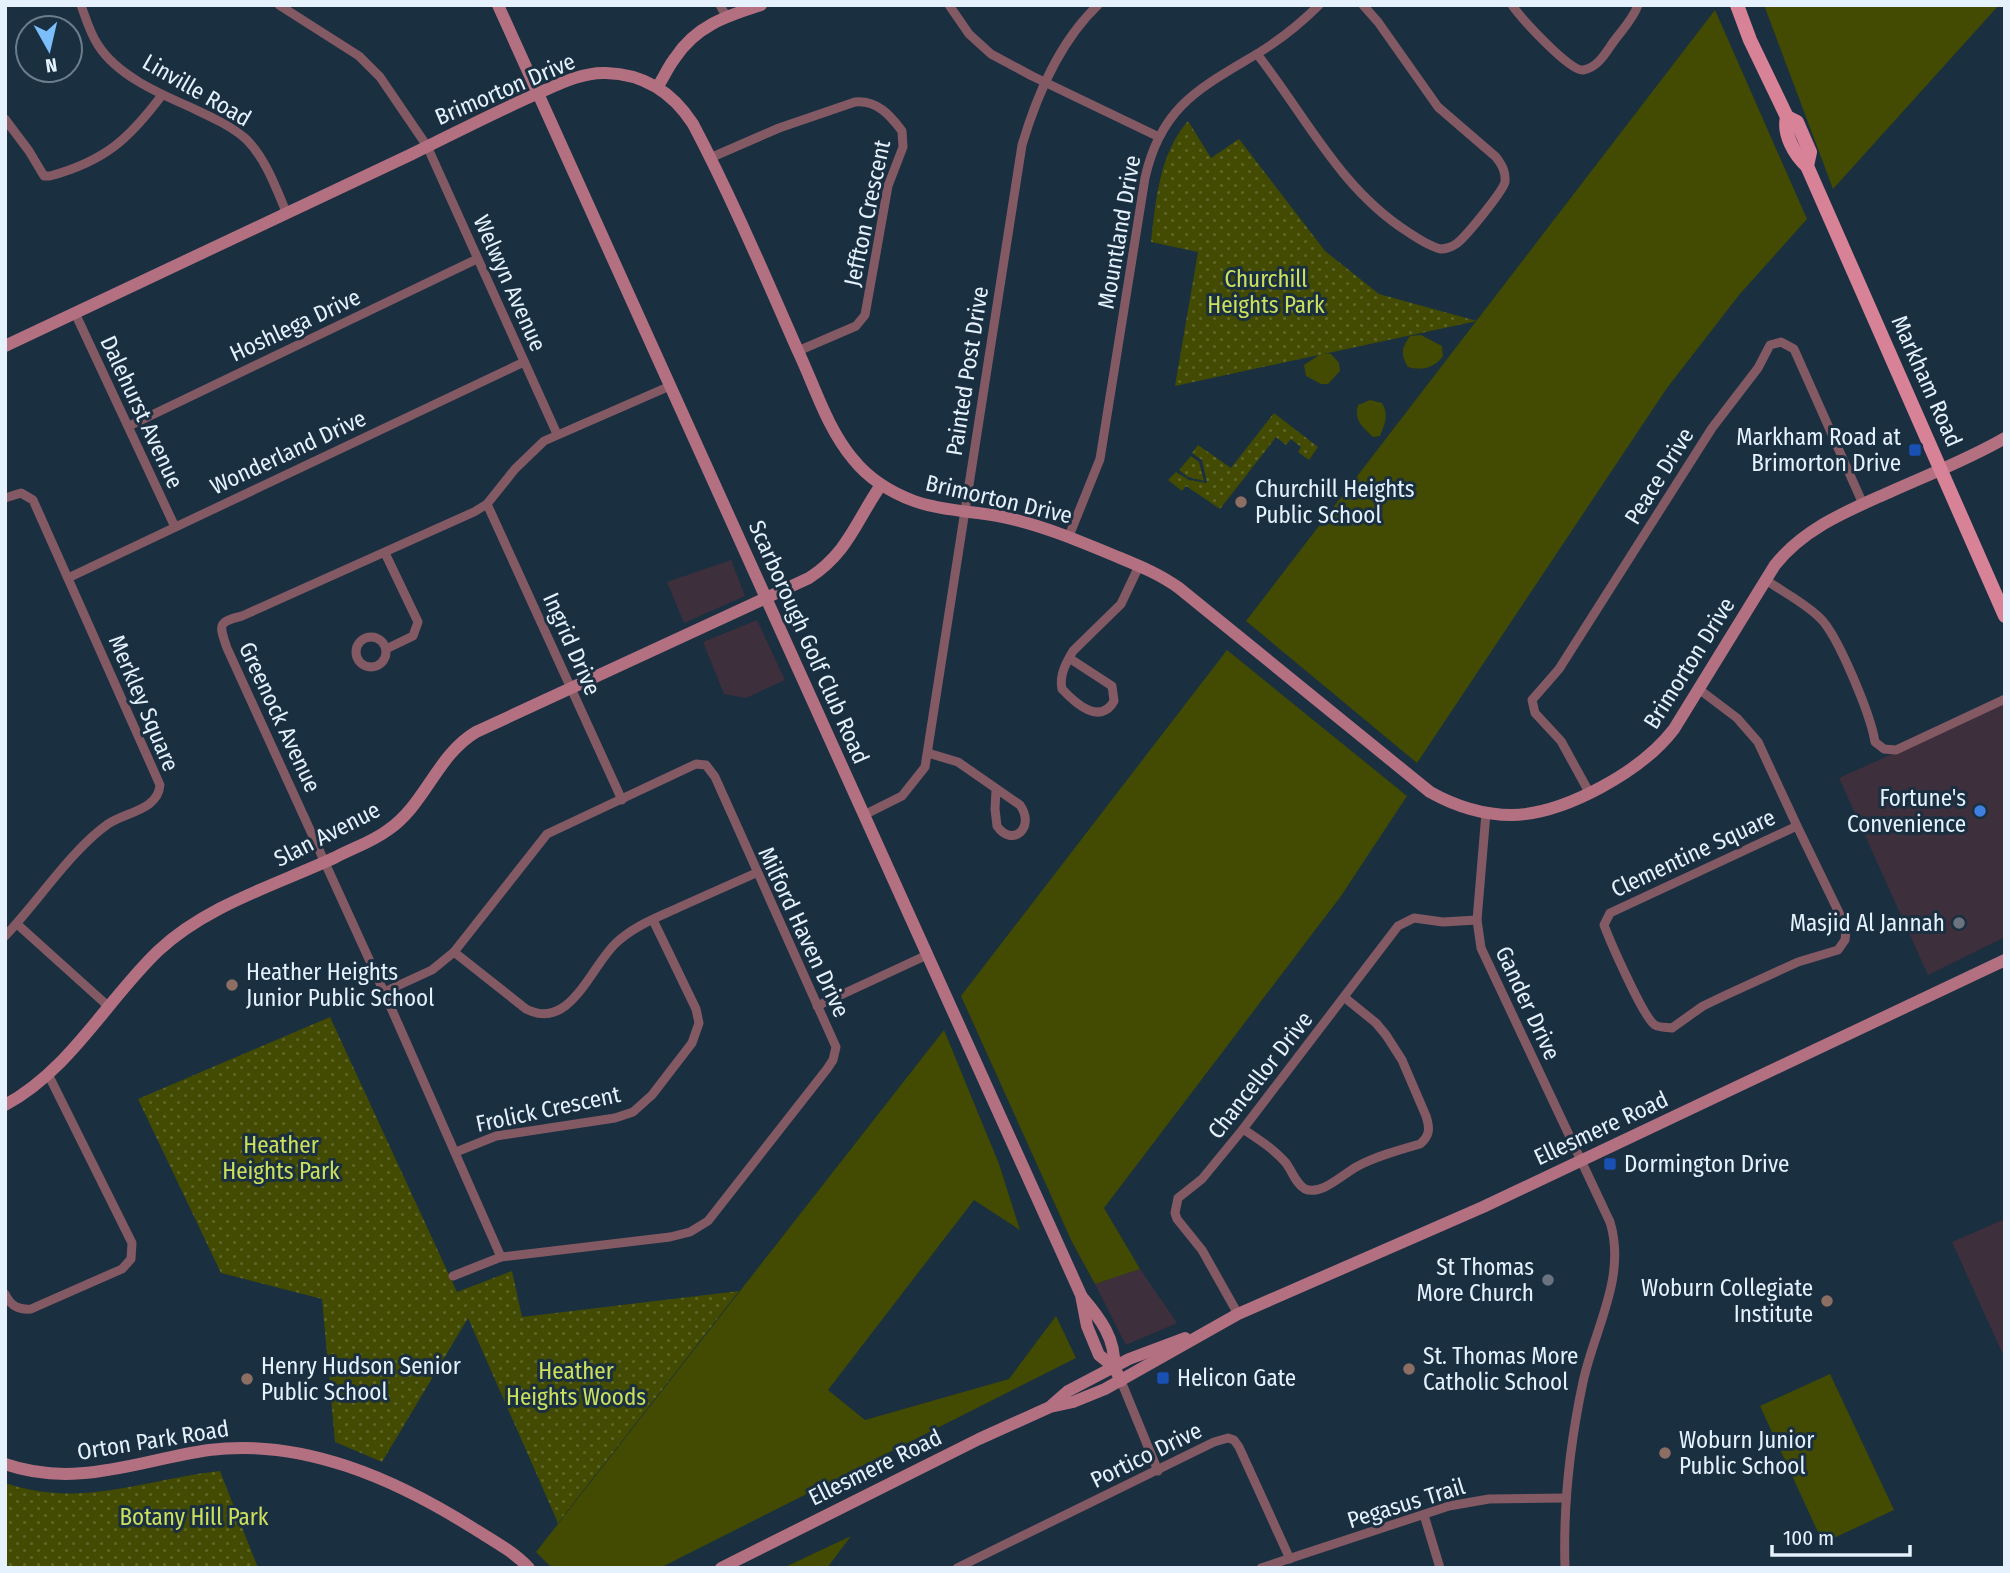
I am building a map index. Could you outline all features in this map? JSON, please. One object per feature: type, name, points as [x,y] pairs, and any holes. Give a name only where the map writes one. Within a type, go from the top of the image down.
[{"type":"main road","name":"Markham Road","points":[[1737,5],[1750,40],[1787,117],[1797,122],[1810,152],[1807,166],[2005,616]]},
{"type":"street","name":"Linville Road","points":[[81,5],[90,31],[103,51],[121,68],[162,95],[210,116],[244,138],[264,163],[287,214]]},
{"type":"street","name":"Welwyn Avenue","points":[[279,5],[359,56],[380,77],[428,146],[557,434]]},
{"type":"street","name":"Scarborough Golf Club Road","points":[[498,5],[1081,1295],[1087,1326],[1099,1355],[1114,1367],[1121,1381]]},
{"type":"street","points":[[658,86],[691,37],[723,10],[761,5]]},
{"type":"street","points":[[949,5],[969,34],[991,54],[1159,137]]},
{"type":"street","name":"Painted Post Drive","points":[[864,816],[902,796],[920,776],[928,753],[1022,145],[1046,81],[1070,36],[1098,5]]},
{"type":"street","name":"Mountland Drive","points":[[1069,536],[1100,459],[1145,178],[1159,137],[1169,120],[1199,89],[1257,54],[1295,27],[1319,5]]},
{"type":"street","points":[[1257,54],[1331,160],[1362,194],[1396,224],[1420,239],[1442,249],[1454,246],[1502,191],[1505,175],[1503,166],[1438,107],[1363,5]]},
{"type":"street","points":[[1512,5],[1564,60],[1582,70],[1600,61],[1639,5]]},
{"type":"street","name":"Brimorton Drive","points":[[5,346],[538,93],[576,78],[606,73],[633,77],[658,86],[683,108],[710,158],[835,432],[855,461],[881,485],[922,503],[1033,524],[1069,536],[1161,575],[1430,792],[1460,806],[1486,813],[1516,815],[1565,803],[1589,792],[1618,778],[1660,748],[1700,691],[1775,565],[1796,541],[1815,528],[1863,504],[1942,470],[2005,438]]},
{"type":"street","points":[[5,119],[44,176],[50,176],[118,146],[162,95]]},
{"type":"street","name":"Jeffton Crescent","points":[[710,158],[779,128],[855,102],[874,104],[902,131],[903,147],[887,186],[865,315],[856,326],[798,351]]},
{"type":"street","name":"Hoshlega Drive","points":[[129,426],[477,260]]},
{"type":"street","name":"Dalehurst Avenue","points":[[75,313],[175,527]]},
{"type":"street","name":"Peace Drive","points":[[1589,792],[1561,741],[1535,713],[1532,700],[1559,669],[1712,428],[1758,368],[1770,345],[1781,342],[1794,349],[1863,504]]},
{"type":"street","name":"Wonderland Drive","points":[[68,578],[524,362]]},
{"type":"street","name":"Greenock Avenue","points":[[501,1257],[227,648],[220,632],[221,626],[226,620],[242,616],[487,504],[500,485],[544,441],[670,386]]},
{"type":"street","name":"Slan Avenue","points":[[5,1105],[49,1076],[157,952],[185,929],[218,910],[376,838],[391,828],[412,806],[449,757],[470,736],[809,579],[839,554],[881,485]]},
{"type":"street","name":"Merkley Square","points":[[5,498],[21,493],[33,500],[158,778],[160,792],[154,802],[124,815],[93,836],[5,936]]},
{"type":"street","name":"Ingrid Drive","points":[[487,504],[622,800]]},
{"type":"street","points":[[385,552],[418,622],[412,636],[386,649]]},
{"type":"street","points":[[1069,658],[1112,686],[1115,693],[1110,708],[1100,713],[1088,711],[1065,692],[1060,680],[1069,658],[1087,636],[1121,604],[1139,566]]},
{"type":"street","points":[[1766,580],[1820,618],[1833,635],[1872,722],[1875,742],[1884,749],[1896,750],[2005,699]]},
{"type":"street","name":"Clementine Square","points":[[1700,691],[1724,706],[1752,734],[1769,763],[1844,923],[1846,935],[1843,945],[1831,953],[1798,962],[1726,995],[1703,1006],[1672,1028],[1656,1025],[1646,1015],[1610,940],[1604,925],[1610,913],[1797,826]]},
{"type":"street","points":[[928,753],[958,762],[1014,800],[1026,813],[1026,825],[1023,831],[1016,835],[1004,833],[997,826],[996,790]]},
{"type":"street","name":"Milford Haven Drive","points":[[384,992],[432,970],[454,952],[547,834],[696,764],[706,765],[715,778],[836,1047],[833,1060],[708,1221],[690,1232],[670,1237],[501,1257],[453,1276]]},
{"type":"street","name":"Gander Drive","points":[[1486,813],[1478,937],[1483,955],[1579,1160]]},
{"type":"street","points":[[454,952],[526,1009],[540,1014],[555,1013],[570,1003],[605,954],[631,930],[756,873]]},
{"type":"street","name":"Chancellor Drive","points":[[1238,1314],[1202,1250],[1177,1219],[1175,1213],[1178,1198],[1202,1179],[1243,1129],[1398,926],[1414,918],[1443,922],[1477,920]]},
{"type":"street","name":"Frolick Crescent","points":[[456,1152],[496,1136],[626,1115],[652,1095],[692,1043],[699,1023],[696,1009],[653,920]]},
{"type":"street","points":[[17,924],[108,1006]]},
{"type":"street","points":[[817,1006],[927,955]]},
{"type":"street","name":"Ellesmere Road","points":[[721,1568],[979,1439],[1050,1407],[1073,1402],[1121,1381],[1238,1314],[1483,1207],[2005,960]]},
{"type":"street","points":[[1243,1129],[1272,1149],[1285,1162],[1300,1185],[1314,1190],[1323,1188],[1359,1165],[1420,1144],[1425,1139],[1429,1125],[1402,1060],[1376,1023],[1344,997]]},
{"type":"street","points":[[5,1294],[13,1306],[21,1310],[31,1309],[122,1269],[131,1259],[132,1243],[49,1076]]},
{"type":"street","points":[[1565,1568],[1566,1498],[1583,1381],[1614,1274],[1616,1252],[1610,1222],[1579,1160]]},
{"type":"street","name":"Ellesmere Road","points":[[1050,1407],[1068,1391],[1145,1352],[1212,1329]]},
{"type":"street","points":[[1121,1381],[1158,1471]]},
{"type":"street","name":"Portico Drive","points":[[957,1568],[1214,1442],[1228,1438],[1234,1440],[1290,1559]]},
{"type":"street","name":"Orton Park Road","points":[[5,1464],[40,1472],[91,1474],[225,1448],[258,1447],[297,1452],[353,1468],[403,1489],[489,1537],[529,1568]]},
{"type":"street","name":"Pegasus Trail","points":[[1261,1568],[1449,1506],[1489,1499],[1566,1498]]},
{"type":"street","points":[[1424,1516],[1440,1568]]},
{"type":"shaded area","points":[[731,560],[745,596],[684,623],[667,582]]},
{"type":"shaded area","points":[[757,620],[785,680],[746,698],[724,694],[703,642]]},
{"type":"shaded area","points":[[2005,703],[2005,937],[1928,975],[1839,778]]},
{"type":"shaded area","points":[[2005,1219],[2005,1359],[1952,1242]]},
{"type":"shaded area","points":[[1140,1269],[1177,1323],[1126,1345],[1095,1284]]},
{"type":"green space","points":[[1764,5],[1999,5],[1833,189]]},
{"type":"green space","points":[[1715,10],[1807,219],[1739,295],[1667,388],[1417,763],[1246,621]]},
{"type":"green space","name":"Churchill Heights Park","points":[[1188,121],[1211,158],[1239,139],[1325,251],[1379,294],[1477,321],[1175,386],[1198,252],[1151,242],[1157,194],[1165,163],[1178,134]]},
{"type":"green space","points":[[1421,335],[1442,346],[1443,356],[1427,368],[1408,367],[1403,354],[1405,344],[1410,336]]},
{"type":"green space","points":[[1322,353],[1331,354],[1339,363],[1340,371],[1328,384],[1321,384],[1306,376],[1304,365]]},
{"type":"green space","points":[[1370,400],[1382,403],[1385,412],[1385,423],[1380,436],[1373,437],[1358,419],[1358,405]]},
{"type":"green space","points":[[1274,413],[1318,447],[1309,460],[1298,452],[1301,447],[1291,439],[1286,445],[1276,437],[1220,509],[1186,486],[1182,491],[1168,480],[1176,472],[1189,480],[1207,483],[1202,460],[1192,453],[1198,445],[1231,468]]},
{"type":"green space","points":[[1191,456],[1199,462],[1204,481],[1188,477],[1179,470]]},
{"type":"green space","points":[[1227,650],[1407,796],[1341,896],[1104,1208],[1140,1269],[1095,1284],[1072,1242],[961,996]]},
{"type":"green space","name":"Heather Heights Park","points":[[330,1017],[457,1292],[512,1271],[522,1317],[739,1291],[558,1523],[468,1318],[382,1462],[335,1442],[322,1299],[221,1273],[138,1099]]},
{"type":"green space","points":[[944,1030],[999,1164],[1020,1230],[974,1200],[828,1390],[865,1420],[1009,1379],[1056,1316],[1076,1358],[660,1568],[552,1568],[536,1552]]},
{"type":"green space","points":[[1830,1374],[1894,1510],[1823,1543],[1760,1406]]},
{"type":"green space","name":"Botany Hill Park","points":[[220,1471],[258,1568],[5,1568],[5,1483],[33,1490],[87,1493]]},
{"type":"green space","points":[[851,1536],[827,1568],[783,1568]]},
{"type":"place","name":"Markham Road at Brimorton Drive","points":[[1915,450]]},
{"type":"place","name":"Churchill Heights Public School","points":[[1241,502]]},
{"type":"place","name":"Fortune's Convenience","points":[[1980,811]]},
{"type":"place","name":"Masjid Al Jannah","points":[[1959,923]]},
{"type":"place","name":"Heather Heights Junior Public School","points":[[232,985]]},
{"type":"place","name":"Dormington Drive","points":[[1610,1164]]},
{"type":"place","name":"St Thomas More Church","points":[[1548,1280]]},
{"type":"place","name":"Woburn Collegiate Institute","points":[[1827,1301]]},
{"type":"place","name":"St. Thomas More Catholic School","points":[[1409,1369]]},
{"type":"place","name":"Helicon Gate","points":[[1163,1378]]},
{"type":"place","name":"Henry Hudson Senior Public School","points":[[247,1379]]},
{"type":"place","name":"Woburn Junior Public School","points":[[1665,1453]]},
{"type":"park label","name":"Heather Heights Woods","points":[[576,1384]]}]
